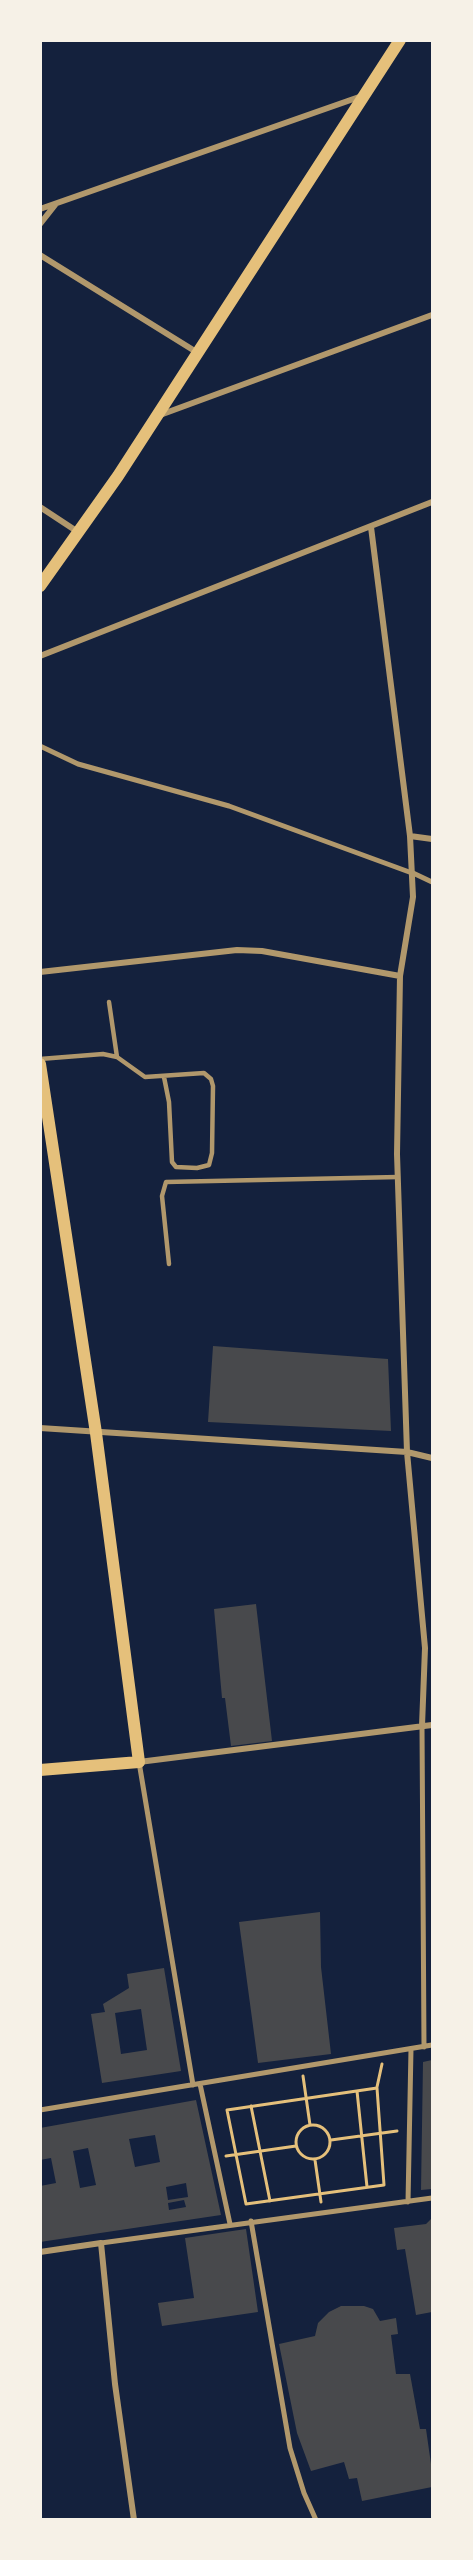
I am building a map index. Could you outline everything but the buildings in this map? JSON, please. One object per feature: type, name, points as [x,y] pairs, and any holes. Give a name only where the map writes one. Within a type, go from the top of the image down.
[{"type":"main road","points":[[40,586],[118,476],[400,40]]},
{"type":"main road","points":[[40,1064],[96,1432],[139,1762],[40,1770]]},
{"type":"street","points":[[40,209],[365,94]]},
{"type":"street","points":[[40,224],[55,204]]},
{"type":"street","points":[[40,255],[198,352]]},
{"type":"street","points":[[155,417],[432,315]]},
{"type":"street","points":[[40,656],[432,502]]},
{"type":"street","points":[[40,507],[78,532]]},
{"type":"street","points":[[371,527],[413,873],[413,897],[400,976],[398,1177],[407,1452],[425,1648],[422,1726],[424,2047]]},
{"type":"street","points":[[40,746],[78,764],[229,806],[432,882]]},
{"type":"street","points":[[410,836],[432,839]]},
{"type":"street","points":[[40,972],[237,950],[262,951],[400,976]]},
{"type":"street","points":[[40,1428],[407,1452],[432,1458]]},
{"type":"street","points":[[230,2224],[197,2084],[139,1762],[432,1725]]},
{"type":"street","points":[[40,2110],[432,2045]]},
{"type":"street","points":[[408,2202],[411,2049]]},
{"type":"street","points":[[40,2252],[251,2221],[432,2198]]},
{"type":"street","points":[[251,2221],[290,2448],[304,2493],[316,2520]]},
{"type":"street","points":[[101,2243],[115,2384],[134,2520]]},
{"type":"lane","points":[[110,1002],[117,1057]]},
{"type":"lane","points":[[40,1059],[103,1054],[117,1057],[145,1077],[204,1073],[211,1079],[212,1153],[209,1165],[197,1168],[176,1167],[172,1162],[169,1102],[164,1077]]},
{"type":"lane","points":[[169,1264],[162,1196],[166,1182],[398,1177]]},
{"type":"path","points":[[377,2088],[227,2110],[246,2204],[384,2185],[377,2088],[384,2054]]},
{"type":"path","points":[[302,2068],[310,2125]]},
{"type":"path","points":[[357,2091],[367,2187]]},
{"type":"path","points":[[251,2106],[270,2201]]},
{"type":"path","points":[[310,2125],[322,2127],[331,2140],[331,2146],[325,2155],[315,2160],[300,2155],[296,2146],[298,2134],[310,2125]]},
{"type":"path","points":[[331,2140],[409,2130]]},
{"type":"path","points":[[236,2154],[296,2146]]},
{"type":"path","points":[[315,2160],[322,2213]]}]
